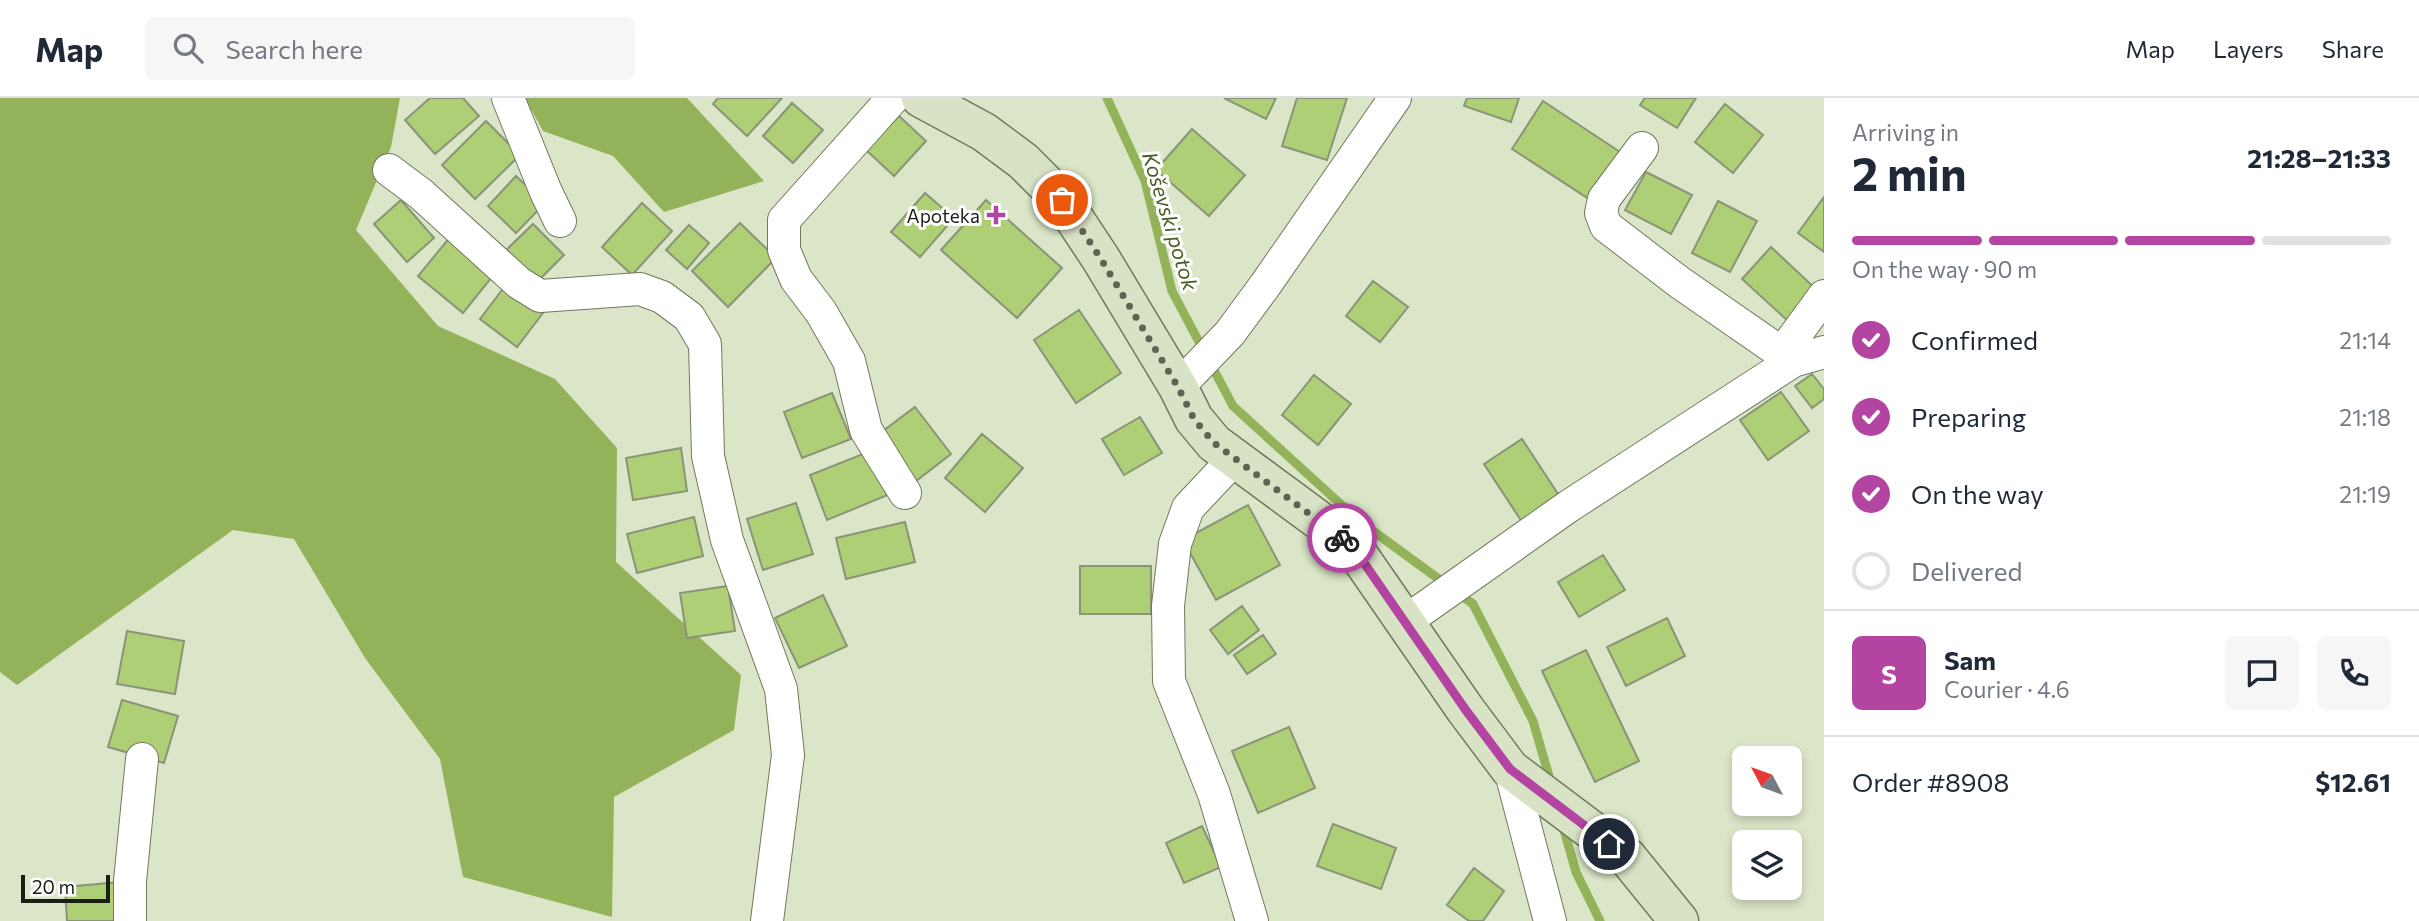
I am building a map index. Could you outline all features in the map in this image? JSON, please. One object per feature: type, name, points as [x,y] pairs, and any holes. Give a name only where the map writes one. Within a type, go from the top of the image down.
[{"type":"street","points":[[508,98],[560,220]]},
{"type":"street","points":[[893,98],[784,220],[784,250],[796,279],[821,312],[849,360],[866,430],[905,493]]},
{"type":"street","points":[[921,98],[984,132],[1023,161],[1062,200],[1185,381],[1194,419],[1214,443],[1223,470],[1351,544],[1421,610],[1465,709],[1516,773],[1627,857],[1679,921]]},
{"type":"street","points":[[1185,381],[1230,333],[1395,98]]},
{"type":"street","points":[[1642,148],[1604,199],[1601,213],[1606,226],[1679,282],[1788,356],[1824,352]]},
{"type":"street","points":[[389,170],[421,194],[519,283],[535,294],[540,296],[640,289],[662,296],[689,317],[705,344],[708,456],[727,540],[781,689],[788,755],[767,921]]},
{"type":"street","points":[[1421,610],[1788,356],[1824,296]]},
{"type":"street","points":[[1223,470],[1188,508],[1175,544],[1168,606],[1169,681],[1214,794],[1252,921]]},
{"type":"street","points":[[130,921],[130,881],[142,759]]},
{"type":"street","points":[[1516,773],[1550,921]]},
{"type":"green space","points":[[0,98],[400,98],[391,147],[356,230],[438,326],[555,379],[617,448],[616,562],[741,675],[734,730],[614,797],[612,917],[463,877],[440,759],[365,658],[294,539],[233,530],[17,685],[0,672]]},
{"type":"green space","points":[[525,98],[687,98],[764,181],[664,212],[613,156],[543,131]]},
{"type":"building","points":[[430,98],[463,98],[479,116],[435,154],[405,120]]},
{"type":"building","points":[[718,98],[782,98],[747,136],[713,104]]},
{"type":"building","points":[[1224,98],[1276,98],[1266,119]]},
{"type":"building","points":[[1297,98],[1347,98],[1327,160],[1282,146]]},
{"type":"building","points":[[1467,98],[1519,98],[1511,122],[1464,106]]},
{"type":"building","points":[[1645,98],[1696,98],[1677,128],[1640,105]]},
{"type":"building","points":[[1543,101],[1623,154],[1592,201],[1512,149]]},
{"type":"building","points":[[792,103],[823,130],[793,163],[763,136]]},
{"type":"building","points":[[1725,104],[1763,135],[1733,173],[1695,142]]},
{"type":"building","points":[[899,116],[926,141],[894,176],[866,150]]},
{"type":"building","points":[[486,121],[520,155],[475,199],[442,165]]},
{"type":"building","points":[[1192,129],[1245,175],[1209,216],[1156,170]]},
{"type":"building","points":[[1646,172],[1692,195],[1671,234],[1625,210]]},
{"type":"building","points":[[516,176],[545,203],[516,233],[488,206]]},
{"type":"building","points":[[925,193],[954,218],[920,257],[891,232]]},
{"type":"building","points":[[1824,197],[1824,252],[1798,233]]},
{"type":"building","points":[[401,200],[434,238],[407,262],[374,224]]},
{"type":"building","points":[[986,200],[1062,268],[1017,318],[941,250]]},
{"type":"building","points":[[1718,201],[1757,221],[1730,272],[1692,253]]},
{"type":"building","points":[[642,203],[672,231],[632,275],[602,247]]},
{"type":"building","points":[[740,223],[776,258],[728,307],[692,271]]},
{"type":"building","points":[[533,224],[564,255],[531,288],[499,257]]},
{"type":"building","points":[[689,225],[709,243],[687,269],[666,250]]},
{"type":"building","points":[[451,236],[496,272],[463,313],[418,276]]},
{"type":"building","points":[[1771,247],[1818,291],[1789,322],[1742,279]]},
{"type":"building","points":[[509,281],[546,309],[517,347],[480,319]]},
{"type":"building","points":[[1373,281],[1408,307],[1380,342],[1346,316]]},
{"type":"building","points":[[1079,310],[1121,373],[1076,403],[1034,340]]},
{"type":"building","points":[[1812,374],[1824,389],[1824,399],[1812,408],[1795,386]]},
{"type":"building","points":[[1314,375],[1351,404],[1318,445],[1282,415]]},
{"type":"building","points":[[1781,392],[1809,431],[1768,460],[1740,420]]},
{"type":"building","points":[[832,393],[851,439],[802,458],[784,412]]},
{"type":"building","points":[[915,407],[951,454],[916,481],[879,434]]},
{"type":"building","points":[[1140,417],[1162,453],[1124,475],[1102,439]]},
{"type":"building","points":[[982,434],[1023,468],[985,512],[945,478]]},
{"type":"building","points":[[1522,439],[1560,497],[1522,522],[1484,464]]},
{"type":"building","points":[[681,448],[687,491],[633,500],[626,458]]},
{"type":"building","points":[[873,450],[890,494],[827,520],[810,475]]},
{"type":"building","points":[[796,503],[813,554],[763,570],[747,519]]},
{"type":"building","points":[[1248,505],[1280,565],[1216,600],[1183,540]]},
{"type":"building","points":[[694,517],[703,556],[637,573],[627,534]]},
{"type":"building","points":[[905,522],[915,562],[846,579],[836,538]]},
{"type":"building","points":[[1603,555],[1625,590],[1579,617],[1558,582]]},
{"type":"building","points":[[1080,566],[1151,566],[1151,614],[1080,614]]},
{"type":"building","points":[[728,586],[735,631],[687,638],[680,593]]},
{"type":"building","points":[[823,595],[847,646],[799,668],[775,618]]},
{"type":"building","points":[[1242,606],[1259,630],[1228,654],[1210,630]]},
{"type":"building","points":[[1667,618],[1685,656],[1626,686],[1607,647]]},
{"type":"building","points":[[127,631],[184,641],[175,694],[117,684]]},
{"type":"building","points":[[1263,635],[1276,654],[1247,674],[1234,655]]},
{"type":"building","points":[[1586,650],[1639,761],[1595,782],[1542,671]]},
{"type":"building","points":[[122,700],[178,716],[164,763],[108,747]]},
{"type":"building","points":[[1289,727],[1315,788],[1258,813],[1232,751]]},
{"type":"building","points":[[1333,824],[1396,848],[1381,889],[1317,866]]},
{"type":"building","points":[[1202,826],[1221,867],[1184,883],[1166,843]]},
{"type":"building","points":[[1474,868],[1504,891],[1483,921],[1469,921],[1447,905]]},
{"type":"building","points":[[119,882],[122,921],[67,921],[65,887]]},
{"type":"waterway","name":"Koševski potok","points":[[1107,98],[1145,181],[1172,291],[1233,406],[1358,520],[1473,604],[1533,721],[1551,783]]},
{"type":"waterway","name":"Koševski potok","points":[[1562,823],[1576,872],[1600,921]]},
{"type":"way so far","points":[[1062,200],[1101,259],[1178,387],[1194,419],[1214,443],[1342,538]]},
{"type":"place","name":"Apoteka","points":[[996,215]]},
{"type":"route","points":[[1342,538],[1351,544],[1465,709],[1510,769],[1609,844]]}]
